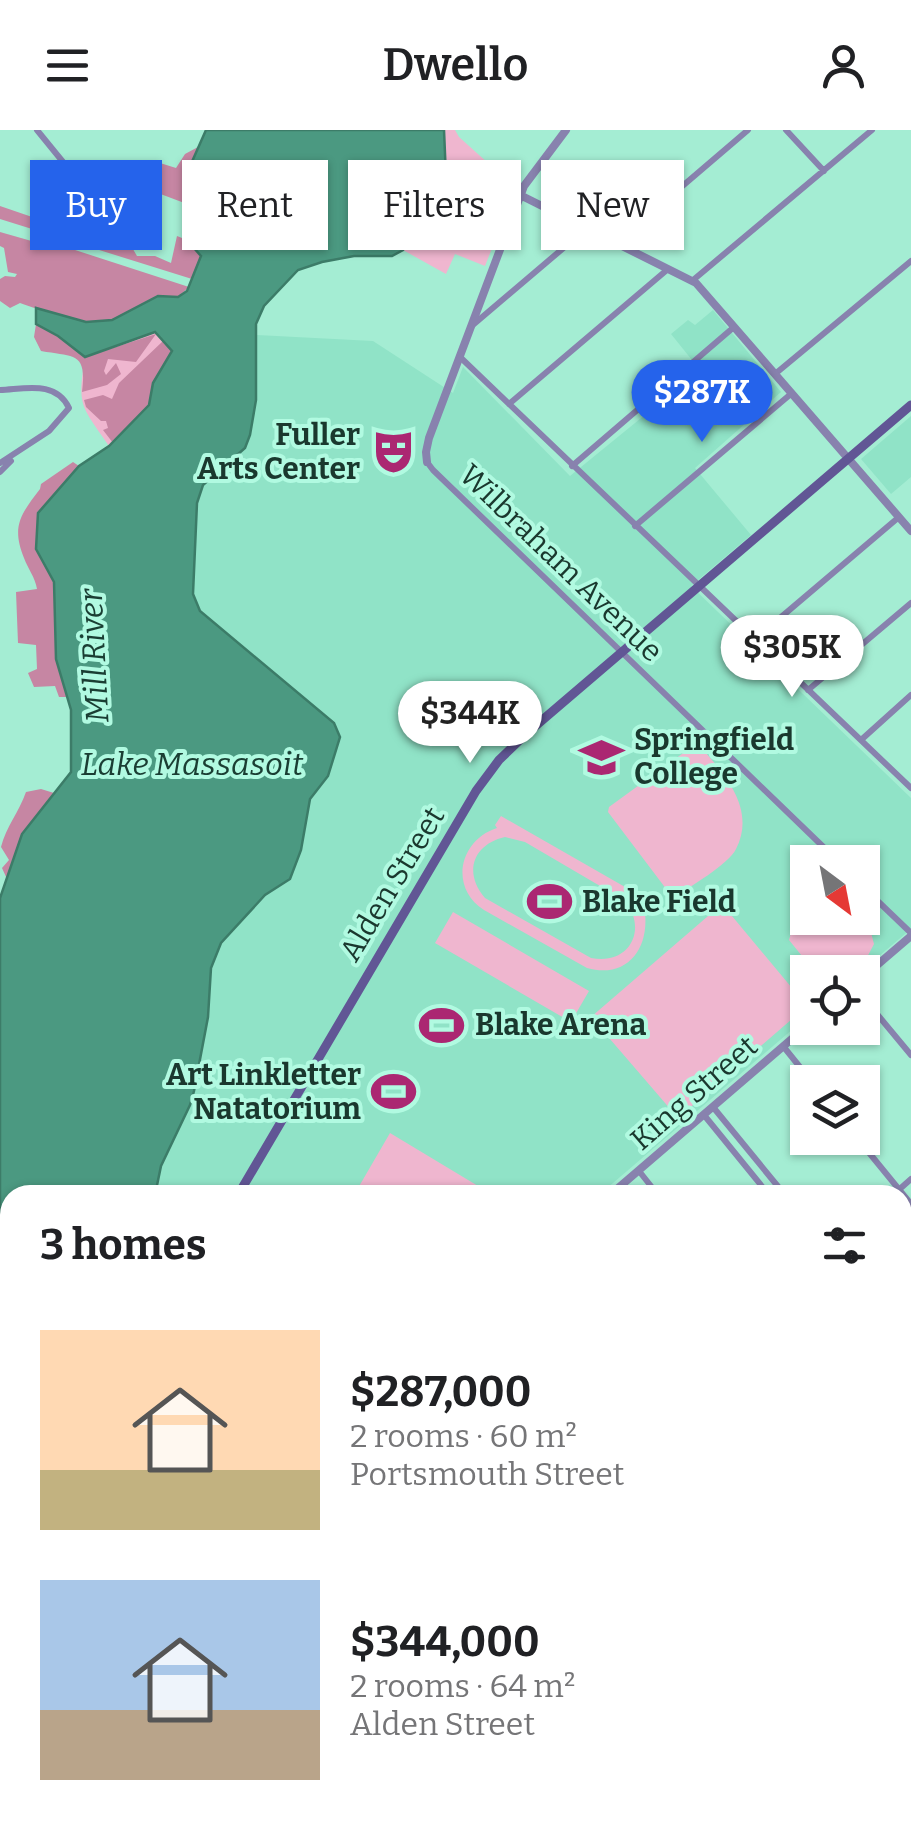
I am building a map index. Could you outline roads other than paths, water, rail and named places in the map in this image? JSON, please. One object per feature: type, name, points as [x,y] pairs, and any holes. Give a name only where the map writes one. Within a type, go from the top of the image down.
[{"type":"main road","name":"Alden Street","points":[[244,1185],[482,782],[499,760],[911,405]]},
{"type":"street","points":[[37,130],[61,160]]},
{"type":"street","points":[[521,193],[566,130]]},
{"type":"street","points":[[684,185],[748,130]]},
{"type":"street","points":[[786,130],[824,171]]},
{"type":"street","points":[[692,281],[872,130]]},
{"type":"street","points":[[427,462],[429,438],[499,250]]},
{"type":"street","points":[[470,328],[561,250]]},
{"type":"street","points":[[632,250],[696,283],[911,531]]},
{"type":"street","points":[[775,374],[911,262]]},
{"type":"street","points":[[509,404],[668,269]]},
{"type":"street","points":[[572,466],[734,327]]},
{"type":"street","points":[[459,357],[911,788]]},
{"type":"street","points":[[0,390],[45,388],[60,394],[68,404],[68,410],[54,426],[0,464]]},
{"type":"street","points":[[635,526],[792,393]]},
{"type":"street","points":[[0,472],[22,450]]},
{"type":"street","name":"Wilbraham Avenue","points":[[427,462],[821,845]]},
{"type":"street","points":[[754,640],[899,517]]},
{"type":"street","points":[[808,690],[911,603]]},
{"type":"street","points":[[860,740],[911,695]]},
{"type":"street","points":[[880,904],[911,934],[880,962]]},
{"type":"street","points":[[880,1018],[911,1055]]},
{"type":"street","name":"King Street","points":[[622,1185],[790,1040]]},
{"type":"street","points":[[783,1046],[798,1065]]},
{"type":"street","points":[[713,1108],[770,1185]]},
{"type":"street","points":[[704,1115],[769,1185]]},
{"type":"street","points":[[869,1155],[891,1185]]},
{"type":"street","points":[[638,1172],[649,1185]]},
{"type":"water","name":"Lake Massasoit","points":[[206,130],[444,130],[445,160],[348,160],[348,250],[403,250],[392,256],[354,256],[298,270],[264,306],[256,324],[256,400],[250,435],[245,448],[203,485],[197,503],[193,594],[200,611],[334,723],[340,737],[328,776],[310,799],[301,850],[290,879],[265,895],[221,943],[211,968],[208,1017],[194,1091],[161,1166],[157,1185],[0,1185],[0,898],[22,834],[71,772],[71,710],[56,659],[54,582],[36,549],[38,513],[79,466],[109,446],[149,405],[153,383],[172,351],[155,332],[85,357],[36,324],[36,308],[86,322],[112,320],[158,296],[178,297],[187,291],[201,256],[196,250],[328,250],[328,160],[193,160]]},
{"type":"place","name":"Fuller Arts Center","points":[[393,452]]},
{"type":"place","name":"Springfield College","points":[[601,757]]},
{"type":"place","name":"Blake Field","points":[[549,902]]},
{"type":"place","name":"Blake Arena","points":[[442,1025]]},
{"type":"place","name":"Art Linkletter Natatorium","points":[[394,1092]]},
{"type":"water label","name":"Mill River","points":[[94,656]]}]
